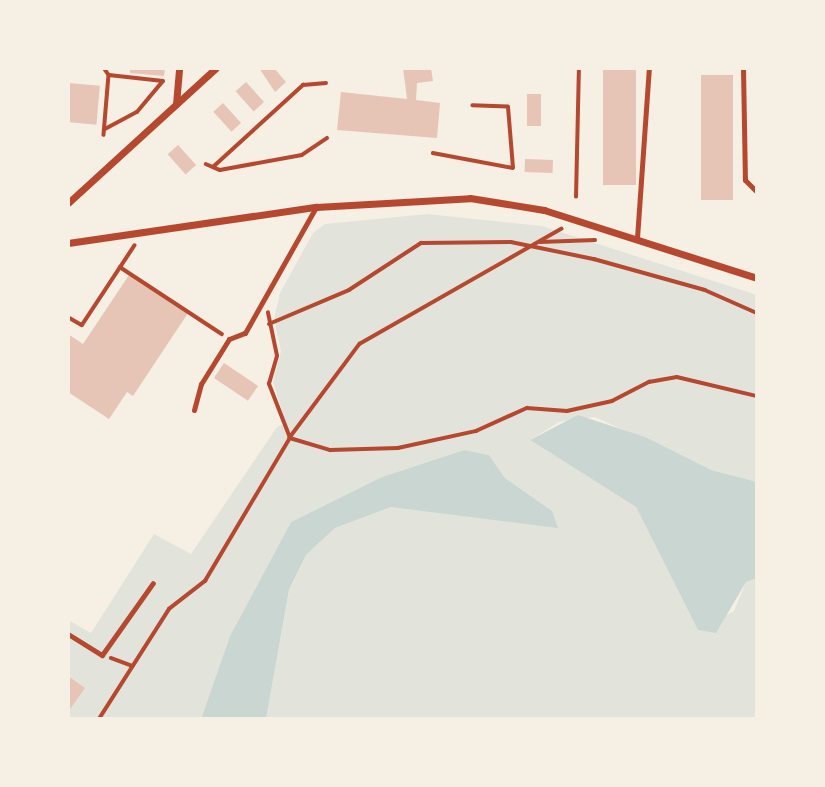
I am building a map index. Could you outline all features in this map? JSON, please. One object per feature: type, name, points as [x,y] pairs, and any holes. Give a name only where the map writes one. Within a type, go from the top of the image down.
[{"type":"street","points":[[176,105],[179,68]]},
{"type":"street","points":[[68,203],[216,68]]},
{"type":"street","points":[[68,243],[316,207],[471,198],[580,220],[757,278]]},
{"type":"lane","points":[[637,238],[649,68]]},
{"type":"lane","points":[[743,68],[745,180],[757,192]]},
{"type":"lane","points":[[194,410],[201,384],[229,339],[245,333],[316,207]]},
{"type":"lane","points":[[68,634],[102,655],[153,583]]},
{"type":"path","points":[[104,68],[110,75],[178,81]]},
{"type":"path","points":[[576,197],[579,68]]},
{"type":"path","points":[[104,135],[110,75]]},
{"type":"path","points":[[105,129],[137,112],[163,81]]},
{"type":"path","points":[[214,167],[303,85],[326,83]]},
{"type":"path","points":[[433,153],[513,167],[508,107],[473,106]]},
{"type":"path","points":[[206,164],[214,167],[302,155],[327,138]]},
{"type":"path","points":[[99,719],[169,609],[205,581],[290,438],[360,344],[580,220]]},
{"type":"path","points":[[538,242],[600,238],[555,225]]},
{"type":"path","points":[[68,317],[82,325],[143,232]]},
{"type":"path","points":[[269,325],[349,290],[421,243],[531,246],[632,267],[757,313]]},
{"type":"path","points":[[120,267],[229,339]]},
{"type":"path","points":[[272,304],[269,325],[276,356],[270,384],[290,438]]},
{"type":"path","points":[[290,438],[330,450],[398,448],[476,431],[527,408],[568,411],[612,401],[649,382],[677,377],[757,396]]},
{"type":"path","points":[[102,655],[134,667]]},
{"type":"shaded area","points":[[428,214],[542,226],[757,295],[757,482],[711,470],[595,417],[559,422],[530,440],[636,507],[698,630],[734,611],[746,582],[757,578],[757,719],[266,719],[289,591],[306,555],[335,528],[391,507],[552,511],[505,478],[489,455],[464,450],[382,477],[291,522],[230,636],[201,719],[68,719],[68,620],[91,633],[154,534],[191,554],[277,427],[286,423],[273,382],[281,351],[274,319],[280,293],[313,233],[325,224]]},
{"type":"shaded area","points":[[578,415],[645,437],[711,470],[757,482],[757,578],[746,582],[716,633],[698,630],[636,507],[530,440]]},
{"type":"shaded area","points":[[464,450],[489,455],[505,478],[552,511],[558,528],[391,507],[335,528],[306,555],[289,590],[266,719],[201,719],[230,636],[291,522],[382,477]]},
{"type":"building","points":[[130,68],[165,68],[164,76],[130,73]]},
{"type":"building","points":[[259,68],[274,68],[286,82],[275,92]]},
{"type":"building","points":[[403,68],[431,68],[433,81],[417,83],[416,100],[440,103],[437,138],[337,130],[341,92],[407,99]]},
{"type":"building","points":[[603,68],[636,68],[636,185],[603,185]]},
{"type":"building","points":[[701,75],[733,75],[733,200],[701,200]]},
{"type":"building","points":[[246,82],[264,102],[254,111],[236,91]]},
{"type":"building","points":[[68,83],[100,86],[96,125],[68,122]]},
{"type":"building","points":[[527,94],[541,94],[541,126],[527,126]]},
{"type":"building","points":[[223,103],[241,123],[231,132],[213,112]]},
{"type":"building","points":[[178,145],[196,165],[186,174],[168,154]]},
{"type":"building","points":[[525,159],[553,160],[553,173],[525,172]]},
{"type":"building","points":[[129,275],[188,313],[133,396],[127,392],[109,419],[68,392],[68,334],[83,344]]},
{"type":"building","points":[[224,363],[258,386],[248,401],[214,378]]},
{"type":"building","points":[[68,676],[85,688],[68,712]]}]
